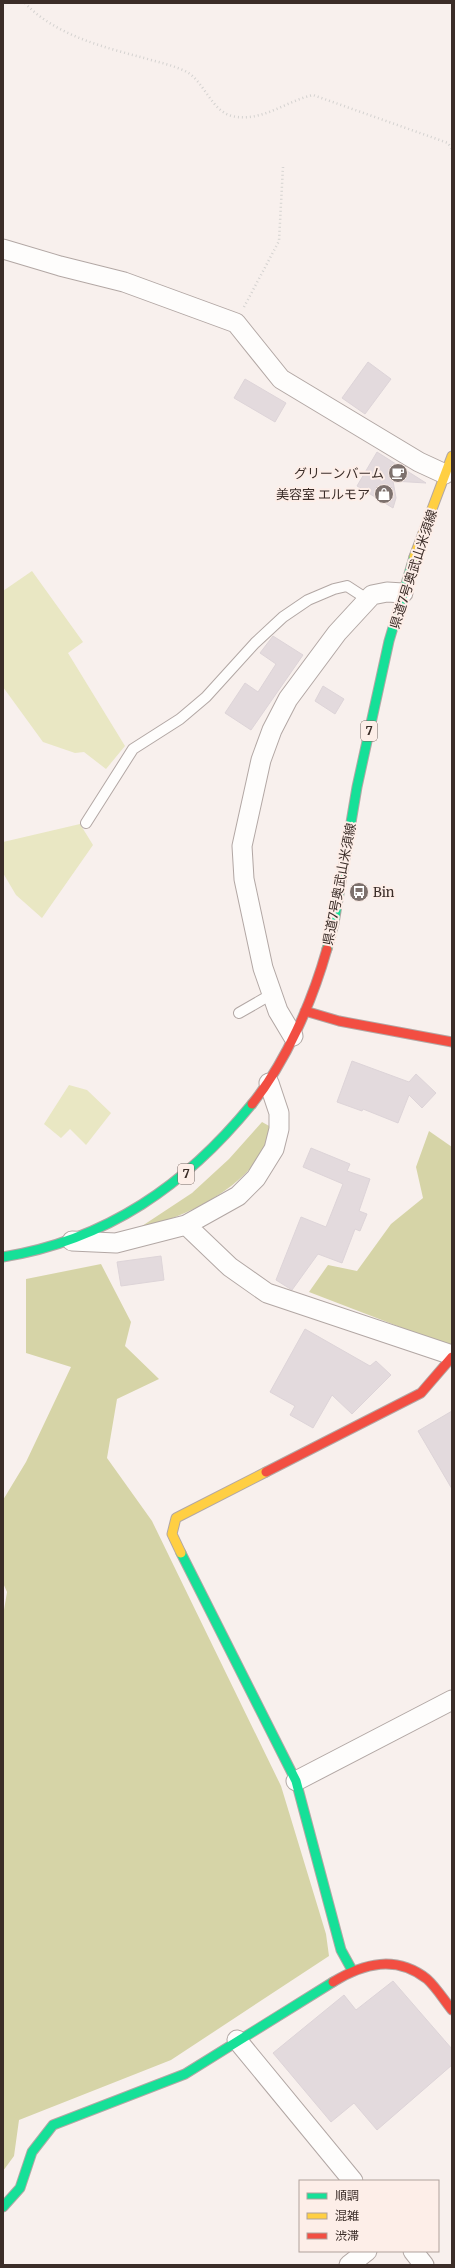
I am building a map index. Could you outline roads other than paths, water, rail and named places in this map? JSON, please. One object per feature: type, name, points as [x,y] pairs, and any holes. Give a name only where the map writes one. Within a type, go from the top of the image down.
[{"type":"street","points":[[3,249],[60,266],[124,282],[236,323],[281,379],[419,462],[445,474]]},
{"type":"street","name":"県道7号奥武山米須線","points":[[3,1258],[28,1253],[96,1231],[166,1190],[188,1172],[225,1137],[269,1083],[305,1012],[321,970],[334,923],[360,772],[389,641],[403,593],[452,456]]},
{"type":"street","points":[[293,1036],[278,1012],[263,968],[244,879],[242,846],[261,760],[272,730],[288,699],[337,633],[372,595],[387,592],[403,593]]},
{"type":"street","points":[[305,1012],[339,1021],[452,1042]]},
{"type":"street","points":[[66,1241],[116,1243],[186,1225],[238,1196],[256,1178],[274,1149],[279,1129],[279,1113],[269,1083]]},
{"type":"street","points":[[186,1225],[230,1267],[267,1294],[452,1356],[421,1393],[176,1518],[172,1534],[296,1781],[341,1950],[352,1970]]},
{"type":"street","points":[[296,1781],[452,1700]]},
{"type":"street","points":[[3,2207],[20,2188],[32,2152],[53,2125],[185,2074],[237,2040],[352,1970],[383,1963],[410,1968],[428,1980],[452,2010]]},
{"type":"street","points":[[237,2040],[352,2180]]},
{"type":"street","points":[[349,2265],[366,2252]]},
{"type":"street","points":[[413,2252],[424,2265]]},
{"type":"lane","points":[[86,823],[133,749],[180,719],[206,697],[255,643],[283,617],[308,600],[347,586],[367,599]]},
{"type":"lane","points":[[239,1013],[272,994]]},
{"type":"place","name":"グリーンバーム","points":[[398,473]]},
{"type":"place","name":"美容室 エルモア","points":[[384,494]]},
{"type":"place","name":"Bin","points":[[359,892]]}]
